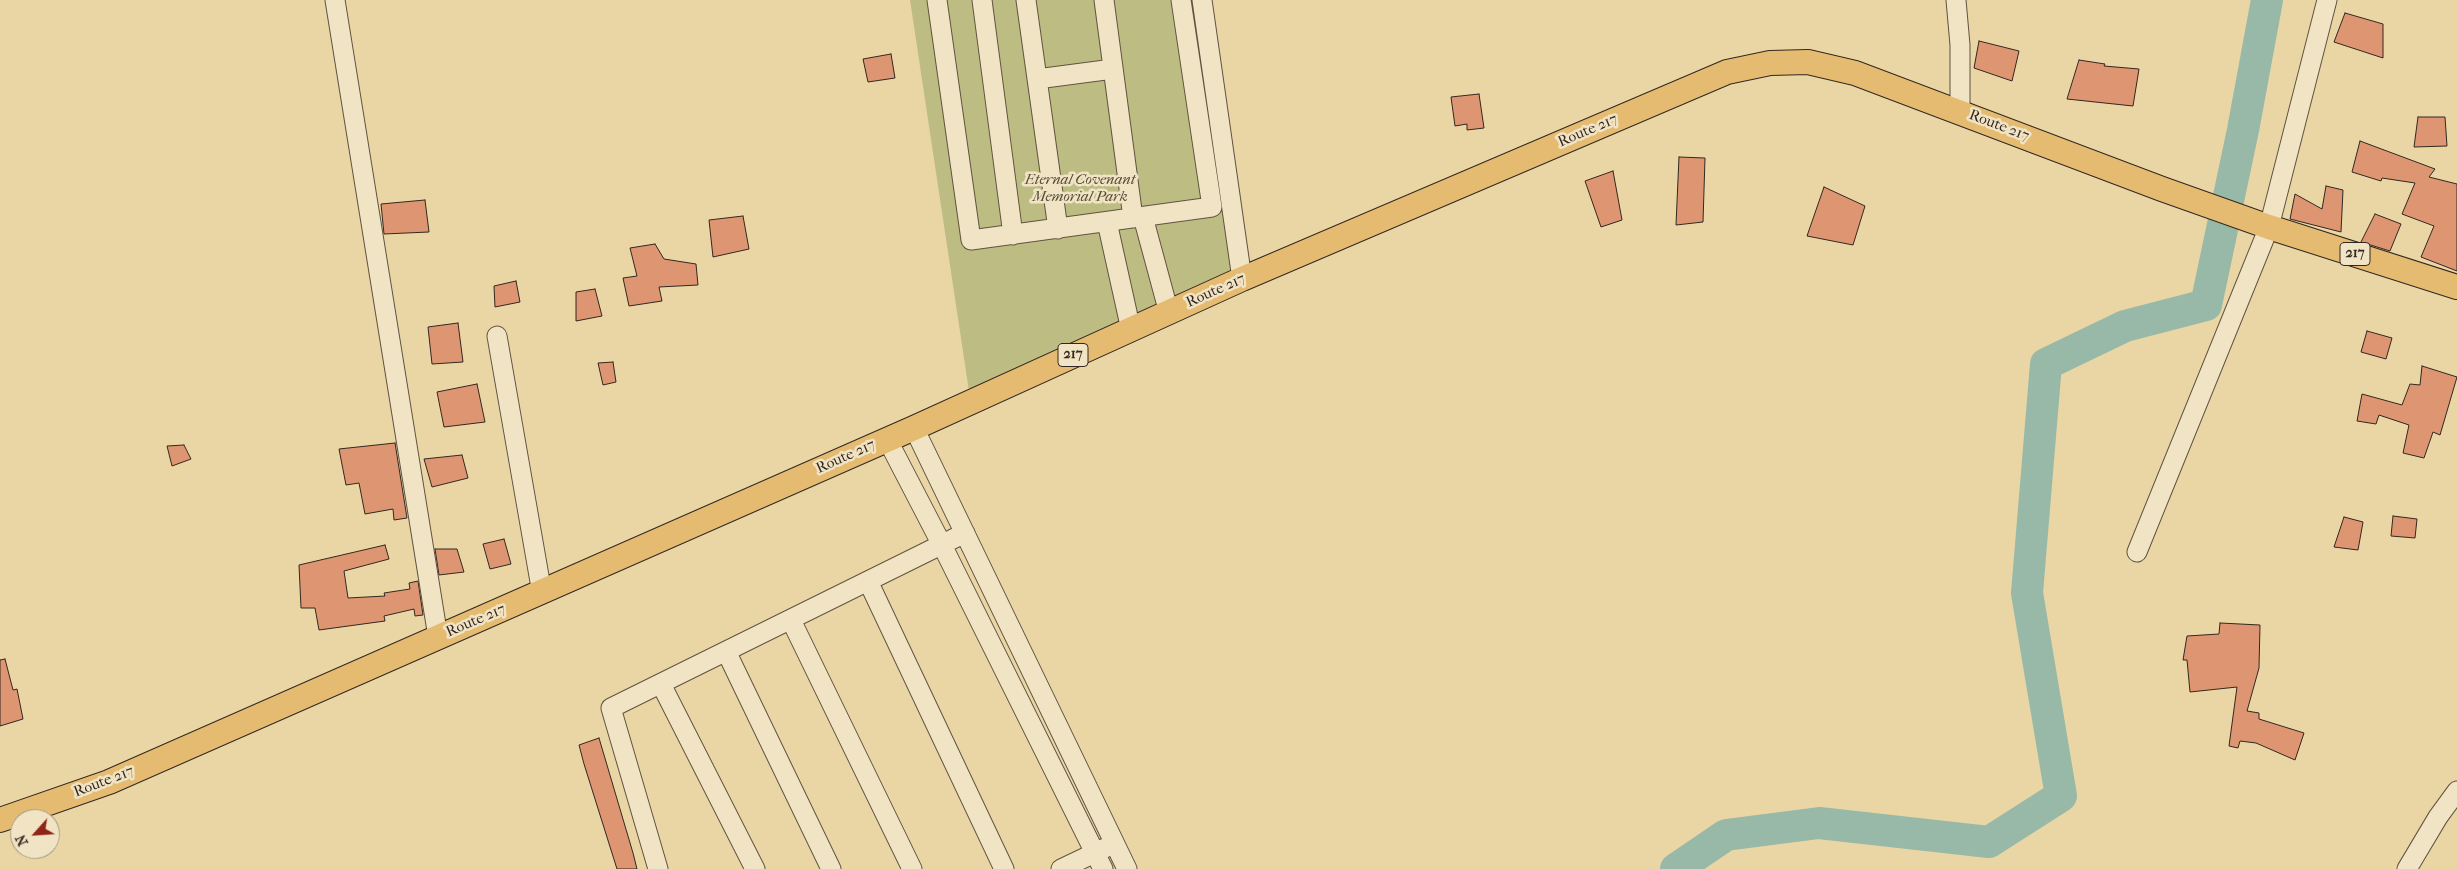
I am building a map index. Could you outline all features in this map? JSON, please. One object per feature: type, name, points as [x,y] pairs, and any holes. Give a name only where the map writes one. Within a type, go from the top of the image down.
[{"type":"main road","name":"Route 217","points":[[0,820],[109,782],[914,428],[1242,279],[1727,72],[1770,63],[1808,62],[1855,73],[1960,111],[2162,189],[2261,224],[2457,287]]},
{"type":"street","points":[[335,0],[438,637]]},
{"type":"street","points":[[937,0],[971,240],[1212,207],[1181,0]]},
{"type":"street","points":[[982,0],[1013,235]]},
{"type":"street","points":[[1026,0],[1058,229]]},
{"type":"street","points":[[1104,0],[1113,69],[1138,218],[1169,313]]},
{"type":"street","points":[[1202,0],[1242,279]]},
{"type":"street","points":[[1956,0],[1960,46],[1960,111]]},
{"type":"street","points":[[2137,552],[2261,224],[2328,0]]},
{"type":"street","points":[[1037,79],[1113,69]]},
{"type":"street","points":[[1107,222],[1131,330]]},
{"type":"street","points":[[497,336],[542,593]]},
{"type":"street","points":[[914,428],[1127,869]]},
{"type":"street","points":[[887,439],[942,545],[1099,861]]},
{"type":"street","points":[[658,869],[611,708],[965,533]]},
{"type":"street","points":[[868,581],[1004,869]]},
{"type":"street","points":[[791,620],[912,869]]},
{"type":"street","points":[[726,651],[831,869]]},
{"type":"street","points":[[661,684],[755,869]]},
{"type":"street","points":[[2407,869],[2438,816],[2457,792]]},
{"type":"street","points":[[640,807],[673,869]]},
{"type":"street","points":[[1061,869],[1099,861],[1115,843]]},
{"type":"green space","name":"Eternal Covenant Memorial Park","points":[[910,0],[1191,0],[1236,277],[970,398]]},
{"type":"building","points":[[2345,13],[2383,24],[2383,58],[2334,42]]},
{"type":"building","points":[[1979,41],[2019,51],[2012,81],[1974,68]]},
{"type":"building","points":[[891,54],[895,78],[868,82],[863,59]]},
{"type":"building","points":[[2079,60],[2105,64],[2104,66],[2139,69],[2133,106],[2067,99]]},
{"type":"building","points":[[1479,94],[1484,128],[1467,130],[1467,124],[1455,126],[1451,97]]},
{"type":"building","points":[[2418,117],[2445,117],[2447,146],[2414,147]]},
{"type":"building","points":[[2360,141],[2435,169],[2429,177],[2457,184],[2457,271],[2421,257],[2434,226],[2402,214],[2415,183],[2382,178],[2381,181],[2352,172]]},
{"type":"building","points":[[1679,157],[1705,158],[1703,222],[1676,225]]},
{"type":"building","points":[[1613,171],[1622,220],[1601,227],[1585,181]]},
{"type":"building","points":[[2326,186],[2343,190],[2341,232],[2290,219],[2295,194],[2322,209]]},
{"type":"building","points":[[1824,187],[1865,206],[1853,245],[1807,236]]},
{"type":"building","points":[[425,200],[429,232],[384,234],[381,204]]},
{"type":"building","points":[[2375,214],[2401,224],[2390,251],[2361,242]]},
{"type":"building","points":[[743,216],[749,249],[713,257],[709,220]]},
{"type":"building","points":[[655,244],[664,259],[696,264],[698,285],[659,287],[662,301],[629,306],[623,278],[637,276],[630,248]]},
{"type":"building","points":[[516,281],[520,302],[495,307],[494,286]]},
{"type":"building","points":[[595,289],[602,316],[576,321],[576,292]]},
{"type":"building","points":[[458,323],[463,362],[432,364],[428,327]]},
{"type":"building","points":[[2367,331],[2392,338],[2386,359],[2361,352]]},
{"type":"building","points":[[613,362],[616,382],[603,385],[598,363]]},
{"type":"building","points":[[2422,366],[2457,377],[2440,435],[2433,432],[2424,458],[2403,453],[2409,425],[2379,415],[2376,424],[2357,421],[2362,394],[2402,405],[2410,384],[2420,385]]},
{"type":"building","points":[[477,384],[485,422],[444,427],[437,392]]},
{"type":"building","points":[[395,443],[407,518],[394,520],[393,509],[365,514],[359,483],[346,485],[339,449]]},
{"type":"building","points":[[184,445],[191,459],[172,466],[167,446]]},
{"type":"building","points":[[462,455],[468,478],[432,487],[424,459]]},
{"type":"building","points":[[2393,516],[2417,519],[2415,538],[2391,536]]},
{"type":"building","points":[[2344,517],[2363,522],[2358,550],[2334,547]]},
{"type":"building","points":[[504,539],[511,564],[490,569],[483,544]]},
{"type":"building","points":[[385,545],[389,559],[344,571],[348,598],[385,596],[384,593],[410,589],[409,583],[418,581],[423,615],[415,616],[414,609],[384,616],[385,621],[319,630],[315,608],[301,608],[299,565]]},
{"type":"building","points":[[435,549],[457,549],[464,572],[439,575]]},
{"type":"building","points":[[2220,623],[2260,625],[2259,668],[2247,711],[2259,713],[2259,719],[2304,733],[2295,760],[2256,743],[2240,741],[2238,748],[2229,746],[2237,687],[2190,692],[2187,660],[2183,660],[2187,636],[2219,634]]},
{"type":"building","points":[[5,659],[13,690],[17,689],[23,719],[0,726],[0,660]]},
{"type":"building","points":[[599,738],[637,869],[617,869],[584,764],[579,745]]},
{"type":"waterway","points":[[1676,869],[1726,835],[1819,823],[1989,842],[2061,796],[2027,593],[2046,364],[2125,326],[2206,305],[2243,130],[2267,0]]}]
